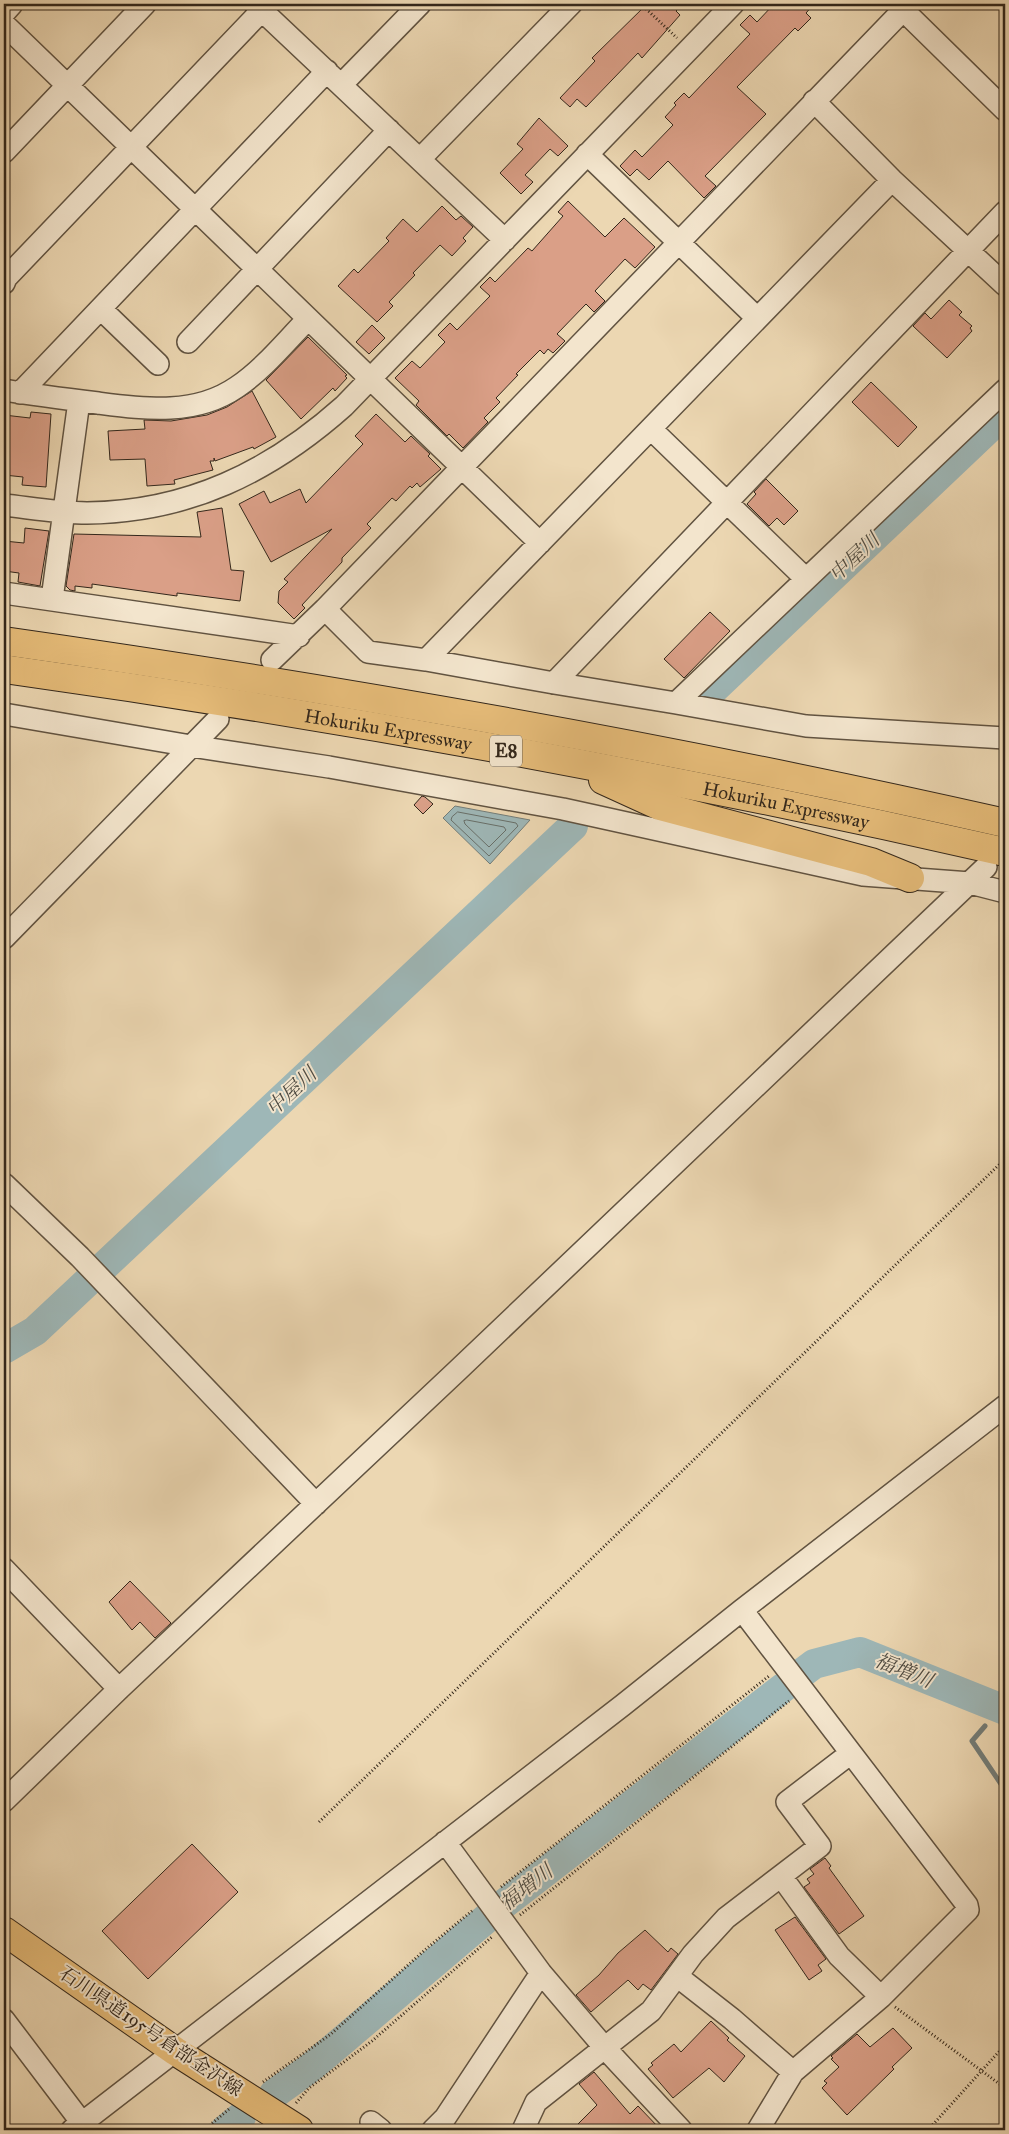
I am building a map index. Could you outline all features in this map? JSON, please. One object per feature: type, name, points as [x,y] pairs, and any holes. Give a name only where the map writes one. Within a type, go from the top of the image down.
[{"type":"main road","name":"Hokuriku Expressway","points":[[4,641],[250,677],[462,713],[737,765],[1005,823]]},
{"type":"main road","name":"Hokuriku Expressway","points":[[4,669],[241,704],[555,759],[729,792],[903,829],[999,860]]},
{"type":"main road","points":[[555,759],[660,806],[871,862],[910,878]]},
{"type":"main road","name":"石川県道195号倉部金沢線","points":[[4,1931],[174,2051],[289,2124]]},
{"type":"street","points":[[4,13],[12,4]]},
{"type":"street","points":[[4,152],[145,4]]},
{"type":"street","points":[[12,392],[102,310],[194,209],[334,78],[420,4]]},
{"type":"street","points":[[420,159],[571,4]]},
{"type":"street","points":[[4,505],[64,512],[109,512],[168,504],[227,485],[273,461],[316,432],[371,379],[733,4]]},
{"type":"street","points":[[4,283],[6,278],[131,148],[262,6],[334,78],[505,240]]},
{"type":"street","points":[[272,660],[299,636],[462,468],[903,6],[1005,110]]},
{"type":"street","points":[[4,24],[540,543]]},
{"type":"street","points":[[814,101],[892,180],[1005,285]]},
{"type":"street","points":[[188,342],[389,130]]},
{"type":"street","points":[[587,154],[757,318]]},
{"type":"street","points":[[426,660],[892,180]]},
{"type":"street","points":[[554,684],[726,502],[970,251],[1005,212]]},
{"type":"street","points":[[102,310],[158,364]]},
{"type":"street","points":[[12,392],[79,401],[159,409],[178,409],[210,400],[237,388],[308,319]]},
{"type":"street","points":[[676,703],[805,578],[1005,390]]},
{"type":"street","points":[[52,599],[79,401]]},
{"type":"street","points":[[651,429],[805,578]]},
{"type":"street","points":[[4,593],[299,636]]},
{"type":"street","points":[[325,609],[368,652],[426,660],[554,684],[806,726],[1005,738]]},
{"type":"street","points":[[4,714],[329,767],[553,808],[863,875],[970,883],[1005,892]]},
{"type":"street","points":[[4,938],[218,719]]},
{"type":"street","points":[[4,1801],[119,1689],[970,883],[999,860]]},
{"type":"street","points":[[4,1184],[111,1289],[316,1504]]},
{"type":"street","points":[[4,2020],[81,2128],[174,2051],[623,1705],[1005,1406]]},
{"type":"street","points":[[4,1569],[119,1689]]},
{"type":"street","points":[[742,1610],[967,1905],[968,1910],[881,1997],[793,2072],[758,2130]]},
{"type":"street","points":[[523,2130],[536,2102],[651,2011],[693,1954],[726,1918],[820,1846],[787,1802],[851,1752]]},
{"type":"street","points":[[445,1842],[541,1973],[604,2047],[681,2130]]},
{"type":"street","points":[[781,1876],[839,1956],[881,1997]]},
{"type":"street","points":[[433,2130],[445,2118],[541,1973]]},
{"type":"street","points":[[677,1976],[732,2019],[793,2072]]},
{"type":"path","points":[[640,4],[679,40]]},
{"type":"path","points":[[319,1822],[1005,1159]]},
{"type":"path","points":[[204,2130],[245,2095],[331,2034],[426,1948],[783,1664]]},
{"type":"path","points":[[289,2124],[293,2107],[309,2088],[372,2041],[506,1925],[803,1690]]},
{"type":"path","points":[[881,1997],[1005,2088]]},
{"type":"path","points":[[928,2130],[1005,2044]]},
{"type":"water","points":[[455,806],[530,820],[490,864],[443,818]]},
{"type":"building","points":[[647,4],[683,4],[676,11],[680,15],[642,58],[638,53],[586,107],[577,99],[570,107],[560,98],[595,61],[592,58]]},
{"type":"building","points":[[774,4],[814,4],[806,13],[811,18],[798,31],[795,28],[737,87],[766,114],[705,176],[716,186],[704,198],[668,161],[649,180],[637,169],[630,176],[620,166],[635,150],[642,157],[673,125],[665,117],[676,105],[674,103],[684,93],[689,98],[750,34],[740,25],[750,15],[757,22]]},
{"type":"building","points":[[539,118],[568,146],[558,156],[550,149],[525,175],[533,182],[521,194],[500,173],[523,149],[517,144]]},
{"type":"building","points":[[568,201],[605,237],[624,218],[655,247],[635,268],[625,259],[595,291],[605,301],[594,312],[586,304],[557,334],[565,341],[553,353],[548,349],[544,354],[540,350],[516,374],[518,375],[496,398],[500,402],[484,418],[488,422],[463,448],[449,434],[447,436],[416,405],[419,401],[395,378],[412,361],[420,368],[445,342],[438,335],[450,323],[457,330],[490,296],[480,287],[490,277],[495,282],[528,248],[532,251],[563,216],[558,212]]},
{"type":"building","points":[[442,206],[456,220],[461,216],[473,227],[463,238],[466,241],[452,256],[440,245],[389,302],[393,306],[377,322],[338,286],[354,269],[358,273],[389,241],[386,238],[403,219],[417,232]]},
{"type":"building","points":[[949,300],[962,312],[959,315],[972,326],[970,328],[972,331],[947,358],[913,326],[925,313],[931,319]]},
{"type":"building","points":[[372,325],[385,338],[369,354],[356,342]]},
{"type":"building","points":[[308,337],[347,375],[345,376],[347,378],[335,391],[333,388],[301,419],[266,380]]},
{"type":"building","points":[[871,382],[917,427],[898,447],[852,402]]},
{"type":"building","points":[[252,391],[276,437],[254,449],[253,447],[215,461],[214,458],[214,461],[210,461],[213,470],[174,480],[175,484],[147,486],[145,459],[110,460],[108,431],[145,429],[144,420],[171,421],[207,415],[227,407]]},
{"type":"building","points":[[31,412],[51,414],[46,487],[22,485],[23,477],[4,475],[4,415],[30,418]]},
{"type":"building","points":[[376,414],[405,442],[411,436],[430,454],[428,456],[441,469],[420,487],[417,483],[412,488],[410,486],[396,501],[392,498],[367,524],[371,528],[342,558],[342,562],[302,605],[305,608],[294,619],[278,603],[279,591],[288,582],[284,579],[332,529],[271,562],[239,504],[264,491],[270,503],[300,489],[306,503],[363,444],[355,436]]},
{"type":"building","points":[[766,479],[798,511],[784,525],[777,518],[769,526],[747,504],[756,494],[754,492]]},
{"type":"building","points":[[222,508],[231,570],[244,571],[240,601],[177,593],[177,596],[92,584],[92,588],[75,586],[75,591],[70,590],[66,586],[74,534],[201,537],[197,512]]},
{"type":"building","points":[[25,528],[49,531],[40,586],[18,582],[19,573],[4,571],[4,541],[24,543]]},
{"type":"building","points":[[710,612],[730,631],[684,678],[664,659]]},
{"type":"building","points":[[422,796],[433,804],[423,814],[414,805]]},
{"type":"building","points":[[130,1581],[171,1623],[155,1638],[140,1622],[132,1630],[109,1602]]},
{"type":"building","points":[[192,1844],[238,1892],[148,1979],[102,1931]]},
{"type":"building","points":[[825,1858],[831,1866],[829,1868],[864,1916],[839,1934],[804,1887],[810,1883],[807,1879],[814,1874],[810,1869]]},
{"type":"building","points":[[795,1917],[826,1959],[818,1965],[822,1971],[809,1980],[775,1930]]},
{"type":"building","points":[[645,1930],[668,1952],[671,1948],[678,1954],[651,1990],[643,1984],[638,1990],[628,1980],[591,2012],[576,1995],[599,1975],[618,1953]]},
{"type":"building","points":[[711,2021],[729,2038],[727,2040],[745,2056],[724,2082],[709,2068],[673,2098],[648,2069],[653,2065],[651,2063],[674,2044],[681,2052]]},
{"type":"building","points":[[893,2028],[912,2048],[892,2067],[894,2069],[847,2115],[822,2088],[827,2083],[824,2081],[839,2067],[831,2059],[833,2058],[831,2056],[857,2034],[870,2047]]},
{"type":"building","points":[[594,2072],[630,2114],[638,2106],[661,2130],[572,2130],[597,2105],[579,2084]]},
{"type":"waterway","name":"中屋川","points":[[702,700],[1005,413]]},
{"type":"waterway","name":"中屋川","points":[[4,1349],[35,1331],[573,826]]},
{"type":"waterway","name":"福増川","points":[[802,1673],[814,1664],[860,1652],[1005,1710]]},
{"type":"waterway","name":"福増川","points":[[274,2094],[310,2068],[500,1907],[784,1687]]},
{"type":"waterway","points":[[994,1716],[1005,1710]]},
{"type":"waterway","points":[[985,1726],[972,1741],[1005,1790]]},
{"type":"waterway","name":"福増川","points":[[225,2130],[241,2117]]}]
